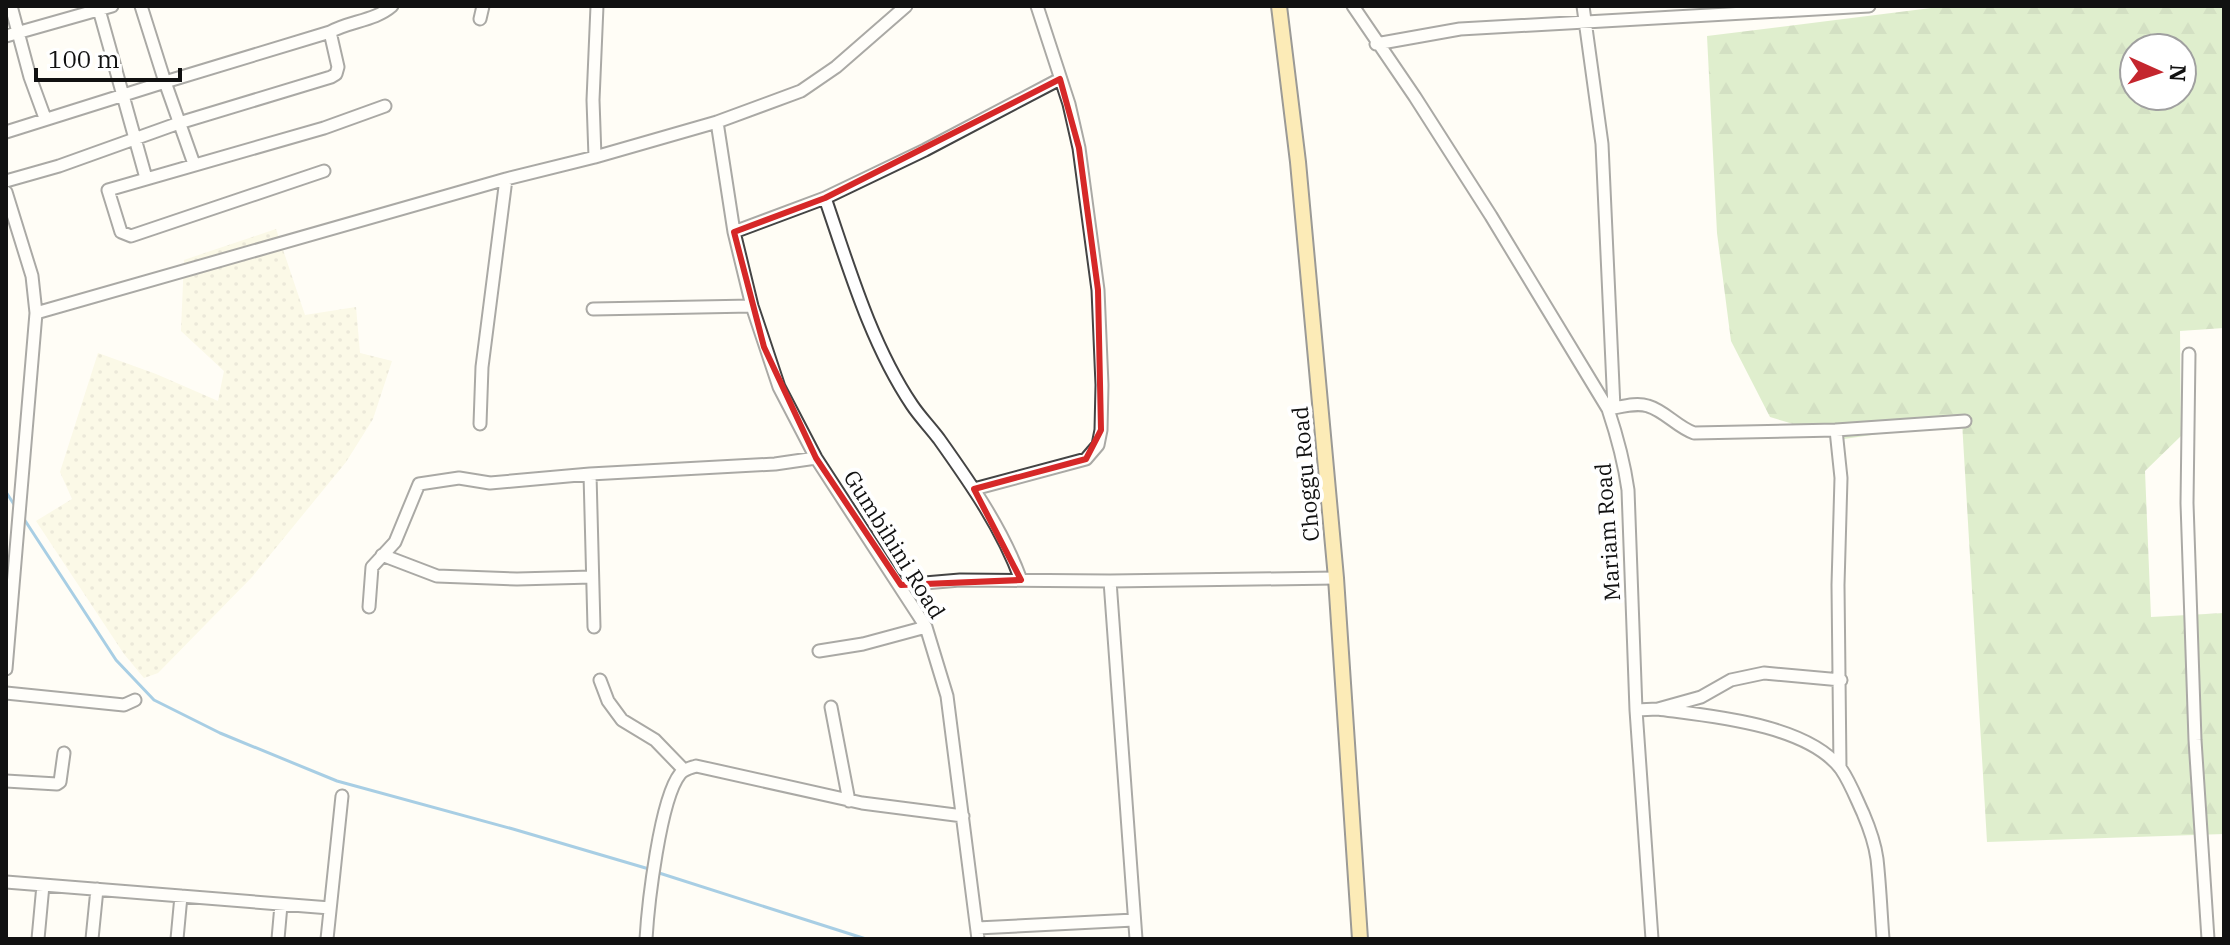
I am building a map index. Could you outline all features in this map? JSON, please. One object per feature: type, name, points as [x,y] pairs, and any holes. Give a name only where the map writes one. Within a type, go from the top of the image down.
[{"type":"main road","name":"Choggu Road","points":[[1279,6],[1299,177],[1336,578],[1360,939]]},
{"type":"street","points":[[11,6],[11,34],[45,118]]},
{"type":"street","points":[[11,34],[112,6]]},
{"type":"street","points":[[141,6],[194,164]]},
{"type":"street","points":[[6,132],[330,32],[384,13],[392,6]]},
{"type":"street","points":[[480,19],[483,6]]},
{"type":"street","points":[[595,157],[593,100],[597,6]]},
{"type":"street","points":[[36,313],[717,122],[801,91],[836,67],[906,6]]},
{"type":"street","points":[[974,489],[1086,459],[1098,445],[1102,385],[1098,290],[1079,148],[1037,6]]},
{"type":"street","name":"Mariam Road","points":[[1353,6],[1415,97],[1611,408],[1624,458],[1628,490],[1636,710],[1652,939]]},
{"type":"street","points":[[1583,6],[1602,144],[1611,408],[1637,404],[1649,406],[1694,433],[1836,430],[1965,421]]},
{"type":"street","points":[[1376,44],[1460,29],[1869,6]]},
{"type":"street","points":[[99,8],[146,178]]},
{"type":"street","points":[[6,181],[336,74],[338,67],[330,32]]},
{"type":"street","points":[[734,232],[825,198],[1060,79]]},
{"type":"street","points":[[324,171],[131,236],[121,232],[108,190],[324,128],[385,106]]},
{"type":"street","name":"Gumbihini Road","points":[[717,122],[734,232],[752,306],[779,387],[816,458],[926,627],[947,696],[978,934]]},
{"type":"street","points":[[480,424],[482,367],[506,179]]},
{"type":"street","points":[[6,193],[32,276],[36,313],[9,604],[6,669]]},
{"type":"street","points":[[825,198],[891,370],[913,407],[937,436],[992,516],[1021,580]]},
{"type":"street","points":[[593,309],[752,306]]},
{"type":"street","points":[[2189,354],[2187,519],[2195,740],[2208,939]]},
{"type":"street","points":[[1836,430],[1841,478],[1838,585],[1840,768]]},
{"type":"street","points":[[369,607],[372,567],[395,542],[419,484],[459,478],[490,483],[775,464],[816,458]]},
{"type":"street","points":[[590,474],[594,627]]},
{"type":"street","points":[[382,555],[437,576],[517,579],[592,577]]},
{"type":"street","points":[[901,585],[960,580],[1336,578]]},
{"type":"street","points":[[1110,581],[1136,939]]},
{"type":"street","points":[[819,651],[863,644],[926,627]]},
{"type":"street","points":[[1658,709],[1701,697],[1731,680],[1764,673],[1841,680]]},
{"type":"street","points":[[600,680],[608,701],[622,720],[655,740],[684,770]]},
{"type":"street","points":[[6,693],[124,705],[135,700]]},
{"type":"street","points":[[831,707],[849,801]]},
{"type":"street","points":[[1636,710],[1658,709],[1717,717],[1778,732],[1809,743],[1840,768],[1858,802],[1877,857],[1883,939]]},
{"type":"street","points":[[6,781],[57,784],[60,782],[64,753]]},
{"type":"street","points":[[646,939],[654,863],[670,795],[684,770],[696,766],[849,801],[963,816]]},
{"type":"street","points":[[327,939],[342,796]]},
{"type":"street","points":[[6,882],[330,908]]},
{"type":"street","points":[[38,939],[43,885]]},
{"type":"street","points":[[92,939],[97,889]]},
{"type":"street","points":[[177,939],[181,896]]},
{"type":"street","points":[[278,939],[281,905]]},
{"type":"street","points":[[978,934],[1134,920]]},
{"type":"highlighted area","points":[[1060,79],[1079,148],[1098,290],[1101,430],[1086,459],[974,489],[1021,580],[901,585],[816,458],[764,347],[734,232],[825,198]]},
{"type":"shaded area","points":[[276,229],[305,315],[356,307],[360,353],[392,361],[373,419],[346,462],[252,577],[158,673],[144,678],[124,654],[36,521],[72,499],[60,472],[98,353],[218,401],[224,371],[181,331],[184,260]]},
{"type":"green space","points":[[2224,6],[2224,328],[2180,331],[2181,436],[2145,471],[2151,617],[2224,613],[2224,834],[1987,842],[1962,422],[1844,439],[1770,417],[1731,341],[1717,233],[1707,36],[1931,8]]},
{"type":"waterway","points":[[6,492],[15,506]]},
{"type":"waterway","points":[[24,519],[116,660],[154,700],[220,733],[337,781],[649,869]]},
{"type":"waterway","points":[[656,872],[866,939]]}]
